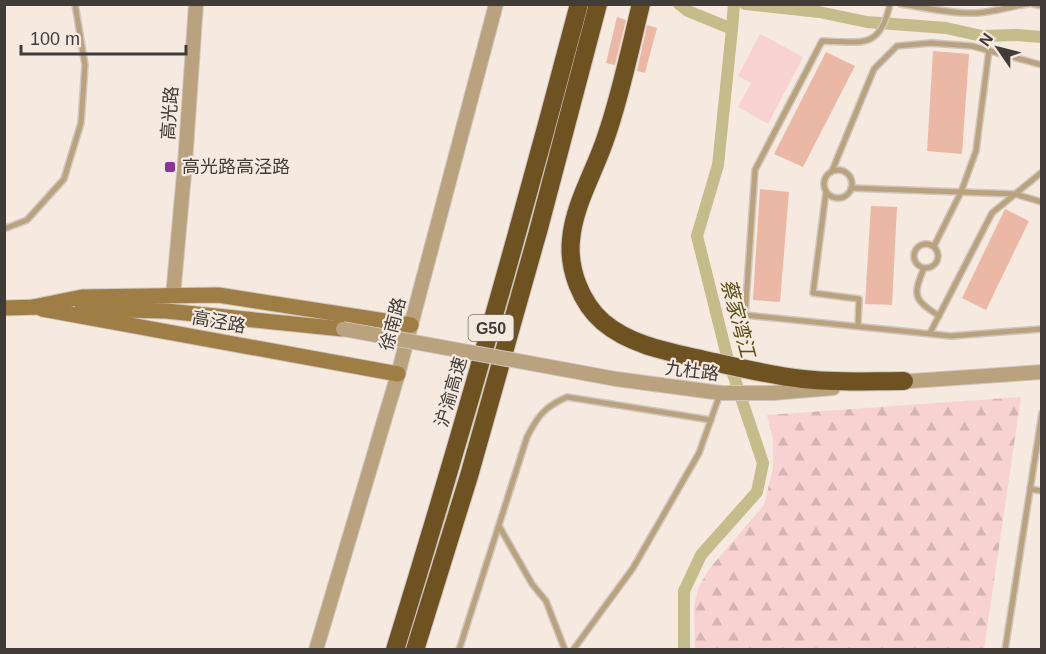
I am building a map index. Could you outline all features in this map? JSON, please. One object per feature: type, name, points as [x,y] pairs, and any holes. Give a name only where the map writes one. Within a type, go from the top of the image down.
[{"type":"highway","name":"沪渝高速","points":[[395,650],[450,471],[511,257],[579,4]]},
{"type":"highway","name":"G50","points":[[415,650],[475,454],[598,4]]},
{"type":"highway","points":[[640,7],[613,116],[574,221],[571,260],[577,282],[587,303],[603,322],[622,335],[647,346],[805,380],[904,381]]},
{"type":"main road","name":"高泾路","points":[[33,307],[82,297],[218,295],[411,325]]},
{"type":"main road","name":"高泾路","points":[[33,307],[398,374]]},
{"type":"main road","name":"高泾路","points":[[4,308],[166,311],[343,329]]},
{"type":"street","name":"高光路","points":[[173,296],[196,4]]},
{"type":"street","name":"徐南路","points":[[316,650],[398,374],[495,4]]},
{"type":"street","name":"九杜路","points":[[343,329],[616,379],[721,393],[773,393],[1041,372]]},
{"type":"lane","points":[[4,229],[27,220],[64,179],[81,123],[85,65],[75,4]]},
{"type":"lane","points":[[890,4],[881,31],[874,38],[863,42],[822,41],[755,170],[745,315],[951,336],[1041,329]]},
{"type":"lane","points":[[901,4],[945,8],[963,14],[980,13],[1007,6],[1031,4],[1041,6]]},
{"type":"lane","points":[[858,326],[859,299],[813,293],[826,192],[824,183],[832,171],[874,69],[897,46],[931,43],[972,46],[1041,65]]},
{"type":"lane","points":[[934,246],[961,192],[976,152],[989,50]]},
{"type":"lane","points":[[826,192],[838,198],[846,195],[851,188],[851,178],[845,172],[832,171]]},
{"type":"lane","points":[[930,333],[992,213],[1041,172]]},
{"type":"lane","points":[[851,188],[1015,194],[1041,202]]},
{"type":"lane","points":[[922,245],[934,246],[938,253],[938,261],[932,267],[924,268],[915,261],[914,253],[922,245]]},
{"type":"lane","points":[[924,268],[916,288],[916,296],[920,303],[939,316]]},
{"type":"lane","points":[[573,650],[633,568],[699,453],[721,393]]},
{"type":"lane","points":[[459,650],[527,437],[539,415],[551,404],[567,397],[711,420]]},
{"type":"lane","points":[[1005,650],[1041,413]]},
{"type":"lane","points":[[1030,489],[1041,490]]},
{"type":"lane","points":[[499,526],[532,584],[546,601],[565,650]]},
{"type":"green space","points":[[760,34],[803,57],[768,124],[738,107],[751,83],[738,76]]},
{"type":"green space","points":[[1021,397],[984,649],[695,649],[694,605],[699,586],[710,568],[764,505],[773,468],[773,439],[767,415]]},
{"type":"building","points":[[617,17],[626,20],[615,65],[606,63]]},
{"type":"building","points":[[647,25],[657,28],[645,73],[637,71]]},
{"type":"building","points":[[933,51],[969,54],[962,154],[927,151]]},
{"type":"building","points":[[826,52],[855,66],[803,167],[774,154]]},
{"type":"building","points":[[760,189],[789,192],[780,302],[753,300]]},
{"type":"building","points":[[871,206],[897,207],[892,305],[865,304]]},
{"type":"building","points":[[1005,209],[1029,221],[986,310],[962,298]]},
{"type":"waterway","name":"蔡家湾江","points":[[679,4],[688,11],[732,29],[718,165],[697,236],[727,356],[763,463],[757,492],[701,555],[684,591],[684,650]]},
{"type":"waterway","points":[[732,29],[734,4]]},
{"type":"waterway","points":[[745,4],[819,12],[867,22],[946,28],[982,36],[1042,37]]},
{"type":"place","name":"高光路高泾路","points":[[170,167]]}]
